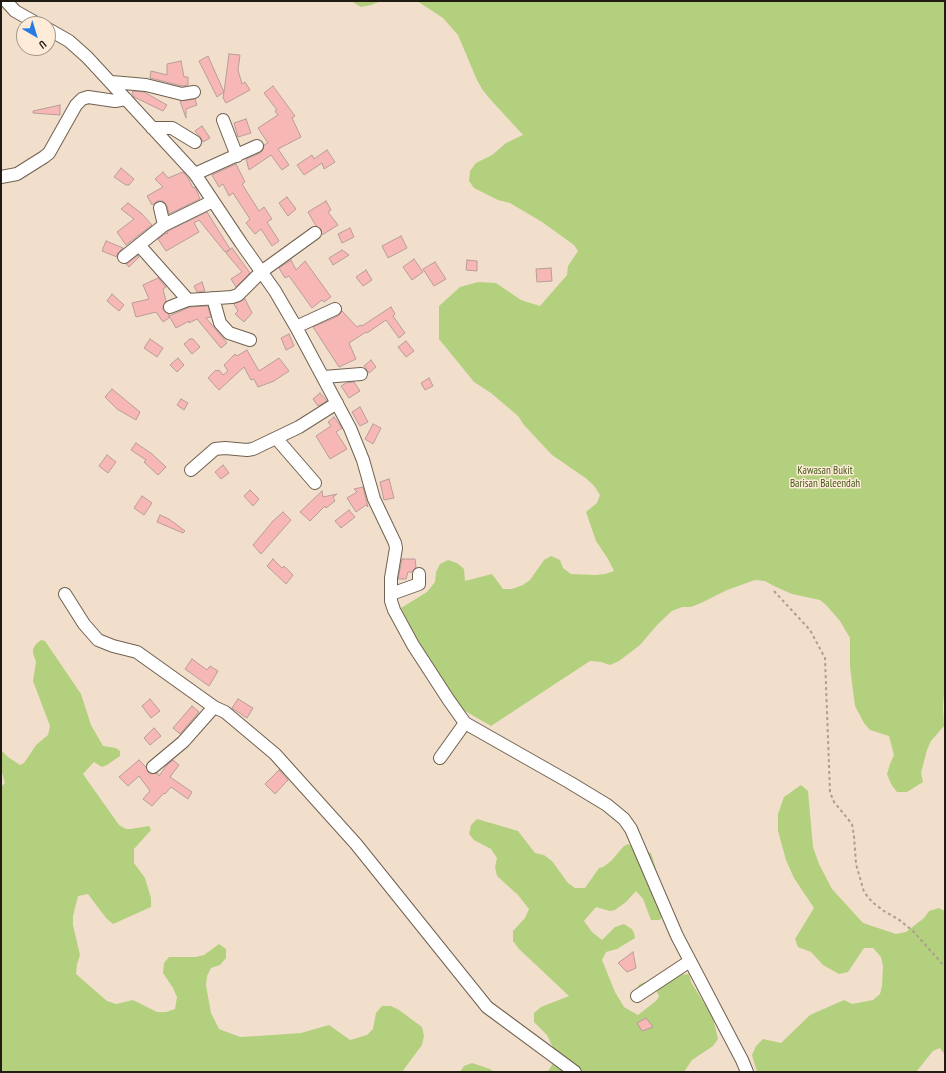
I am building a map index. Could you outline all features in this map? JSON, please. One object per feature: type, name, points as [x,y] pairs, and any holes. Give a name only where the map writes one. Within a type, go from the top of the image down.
[{"type":"street","points":[[6,1],[15,11],[24,16]]},
{"type":"street","points":[[56,34],[69,41],[112,82],[195,174],[275,291],[296,327],[350,428],[374,499],[396,545],[390,594],[394,610],[412,645],[465,723],[576,786],[607,805],[624,818],[677,936],[747,1072]]},
{"type":"street","points":[[112,82],[142,85],[182,94],[194,92]]},
{"type":"street","points":[[1,177],[17,174],[44,158],[49,153],[76,105],[82,99],[88,97],[115,101],[126,99]]},
{"type":"street","points":[[223,120],[236,156]]},
{"type":"street","points":[[152,128],[172,128],[195,142]]},
{"type":"street","points":[[195,174],[257,146]]},
{"type":"street","points":[[124,257],[164,225],[213,200]]},
{"type":"street","points":[[160,208],[164,225]]},
{"type":"street","points":[[170,307],[188,300],[236,296],[261,272],[315,233]]},
{"type":"street","points":[[139,245],[188,300]]},
{"type":"street","points":[[213,298],[220,323],[229,333],[250,340]]},
{"type":"street","points":[[296,327],[334,309]]},
{"type":"street","points":[[324,377],[361,374]]},
{"type":"street","points":[[191,470],[215,449],[253,449],[299,427],[337,403]]},
{"type":"street","points":[[276,438],[315,484]]},
{"type":"street","points":[[390,594],[419,584],[418,574]]},
{"type":"street","points":[[65,594],[84,624],[98,640],[113,646],[137,652],[214,707],[225,712],[276,754],[356,844],[487,1007],[575,1072]]},
{"type":"street","points":[[152,767],[183,742],[214,707]]},
{"type":"street","points":[[440,758],[465,723]]},
{"type":"street","points":[[637,996],[690,961]]},
{"type":"path","points":[[774,591],[810,630],[825,658],[830,792],[834,802],[852,824],[856,864],[864,892],[872,902],[913,931],[945,967]]},
{"type":"green space","points":[[351,1],[381,1],[361,7]]},
{"type":"green space","name":"Kawasan Bukit Barisan Baleendah","points":[[417,1],[945,1],[944,726],[931,741],[927,750],[921,773],[923,782],[907,792],[897,792],[891,784],[887,774],[894,755],[889,736],[870,730],[864,723],[855,706],[850,667],[850,638],[840,621],[820,600],[792,594],[765,581],[755,580],[727,590],[691,607],[682,607],[672,611],[658,624],[640,645],[619,661],[610,665],[590,661],[491,726],[458,707],[428,659],[401,608],[427,592],[435,582],[436,572],[440,564],[448,560],[457,563],[464,569],[465,581],[492,574],[503,589],[512,589],[523,585],[530,580],[544,560],[551,556],[560,560],[563,568],[571,574],[596,575],[614,571],[596,541],[586,512],[597,503],[600,495],[595,487],[587,479],[552,455],[524,425],[518,416],[491,393],[474,382],[439,339],[439,306],[460,287],[478,282],[496,283],[521,300],[540,306],[567,275],[568,266],[578,251],[574,245],[542,222],[510,203],[498,200],[474,188],[469,181],[470,171],[476,163],[492,155],[506,143],[523,135],[482,89],[458,35],[443,18]]},
{"type":"green space","points":[[41,640],[45,641],[81,694],[91,725],[103,746],[116,748],[120,751],[120,756],[107,765],[102,767],[94,762],[83,774],[119,825],[126,829],[149,826],[151,830],[134,849],[134,863],[145,878],[151,898],[151,907],[113,924],[106,918],[88,894],[78,896],[73,916],[73,925],[80,955],[76,974],[107,1001],[116,1004],[133,1000],[157,1012],[166,1012],[175,1009],[177,997],[163,973],[164,963],[169,957],[196,957],[204,955],[219,944],[226,949],[226,958],[220,965],[211,968],[207,976],[206,985],[211,1013],[219,1029],[240,1037],[301,1033],[329,1025],[350,1040],[367,1035],[373,1029],[376,1013],[382,1006],[391,1006],[422,1027],[424,1036],[422,1045],[402,1072],[1,1072],[1,787],[5,783],[1,769],[1,750],[20,765],[24,763],[36,745],[48,735],[50,726],[33,681],[36,662],[33,649]]},
{"type":"green space","points":[[801,785],[808,791],[813,847],[819,864],[832,889],[863,923],[896,934],[906,932],[924,918],[929,911],[939,908],[945,911],[945,1055],[940,1048],[933,1051],[916,1072],[757,1072],[752,1055],[756,1046],[763,1039],[781,1043],[810,1015],[844,1000],[852,1004],[873,1000],[880,994],[882,986],[883,966],[881,957],[873,948],[864,948],[848,972],[839,974],[823,965],[811,952],[798,947],[795,939],[814,908],[794,878],[786,860],[778,831],[778,814],[784,797]]},
{"type":"green space","points":[[477,819],[518,831],[535,853],[544,855],[552,861],[568,883],[575,888],[585,888],[599,868],[611,861],[624,846],[628,844],[651,853],[668,908],[660,920],[651,920],[643,899],[636,891],[626,902],[615,910],[610,911],[596,907],[584,921],[592,932],[602,940],[615,927],[624,924],[632,929],[635,938],[617,949],[606,952],[602,960],[615,992],[624,1007],[638,1015],[657,1000],[659,996],[655,988],[640,988],[638,986],[640,984],[663,976],[689,974],[691,982],[713,1018],[718,1039],[713,1046],[692,1060],[684,1072],[545,1072],[549,1070],[557,1056],[547,1035],[534,1022],[534,1013],[541,1007],[569,996],[519,949],[513,941],[513,931],[525,918],[529,909],[518,895],[497,876],[495,867],[497,858],[491,849],[474,840],[469,834],[471,825]]},
{"type":"green space","points":[[472,1063],[490,1069],[494,1072],[460,1072],[464,1066]]},
{"type":"building","points":[[229,54],[240,55],[238,70],[242,84],[245,82],[250,90],[226,103],[223,98]]},
{"type":"building","points":[[208,56],[224,92],[217,97],[199,61]]},
{"type":"building","points":[[181,61],[184,77],[188,77],[188,85],[182,86],[150,78],[151,71],[167,75],[167,64]]},
{"type":"building","points":[[273,86],[295,116],[292,118],[301,137],[278,149],[289,165],[282,170],[271,155],[249,170],[246,159],[260,153],[263,150],[264,145],[268,143],[258,128],[278,115],[275,111],[277,110],[264,93]]},
{"type":"building","points":[[133,91],[144,92],[167,105],[163,111],[134,97],[132,94]]},
{"type":"building","points":[[195,99],[197,105],[186,109],[186,118],[180,101]]},
{"type":"building","points":[[60,105],[60,115],[33,113],[33,111]]},
{"type":"building","points":[[246,119],[251,133],[238,137],[234,123]]},
{"type":"building","points":[[202,126],[210,138],[203,142],[195,131]]},
{"type":"building","points":[[327,150],[335,162],[324,169],[322,163],[304,175],[297,165],[312,155],[314,159]]},
{"type":"building","points":[[236,164],[245,182],[242,184],[259,211],[264,207],[272,219],[267,222],[279,241],[272,246],[261,229],[255,234],[246,223],[250,219],[233,193],[229,196],[223,184],[219,187],[212,175]]},
{"type":"building","points":[[121,168],[134,179],[129,185],[126,185],[114,177]]},
{"type":"building","points":[[163,172],[168,178],[183,172],[193,188],[195,187],[200,199],[169,214],[167,206],[163,201],[158,201],[152,205],[147,196],[163,187],[155,179]]},
{"type":"building","points":[[287,197],[296,209],[288,216],[279,203]]},
{"type":"building","points":[[326,201],[331,210],[328,212],[338,225],[322,235],[321,229],[316,226],[308,212]]},
{"type":"building","points":[[128,203],[141,213],[152,225],[126,245],[117,232],[134,219],[121,209]]},
{"type":"building","points":[[207,212],[230,249],[225,252],[199,220],[194,223],[199,232],[166,251],[158,239],[166,233],[168,234],[168,231]]},
{"type":"building","points":[[350,228],[354,237],[342,243],[338,234]]},
{"type":"building","points":[[401,236],[407,248],[388,258],[382,246]]},
{"type":"building","points":[[106,241],[123,248],[117,254],[117,257],[102,251]]},
{"type":"building","points":[[232,248],[250,273],[236,287],[231,279],[242,272],[226,253]]},
{"type":"building","points":[[342,250],[349,255],[333,265],[329,258]]},
{"type":"building","points":[[138,255],[139,257],[129,267],[126,264]]},
{"type":"building","points":[[414,259],[423,272],[412,280],[403,267]]},
{"type":"building","points":[[291,260],[296,270],[305,261],[331,297],[324,302],[322,300],[312,308],[289,276],[285,278],[279,268]]},
{"type":"building","points":[[467,260],[477,261],[477,271],[466,270]]},
{"type":"building","points":[[435,262],[446,279],[434,286],[423,269]]},
{"type":"building","points":[[551,268],[552,281],[537,282],[536,269]]},
{"type":"building","points":[[366,270],[372,280],[363,286],[356,277]]},
{"type":"building","points":[[158,278],[166,287],[163,289],[166,301],[163,306],[163,310],[169,314],[169,318],[163,322],[156,312],[136,317],[132,303],[149,299],[143,285]]},
{"type":"building","points":[[202,282],[205,291],[197,292],[194,286]]},
{"type":"building","points":[[112,294],[124,305],[119,311],[107,301]]},
{"type":"building","points":[[245,299],[252,313],[244,322],[235,314],[238,311],[234,304]]},
{"type":"building","points":[[208,306],[211,317],[206,318],[227,343],[221,348],[197,319],[189,323],[189,321],[176,328],[169,316],[190,307]]},
{"type":"building","points":[[391,307],[395,314],[393,316],[405,333],[399,338],[386,320],[349,343],[356,359],[339,367],[313,327],[338,316],[342,311],[357,327],[362,326]]},
{"type":"building","points":[[289,334],[294,346],[286,350],[281,338]]},
{"type":"building","points":[[150,339],[163,348],[157,357],[144,348]]},
{"type":"building","points":[[190,339],[193,339],[200,347],[192,354],[184,344]]},
{"type":"building","points":[[406,341],[414,351],[406,357],[398,347]]},
{"type":"building","points":[[247,350],[259,371],[279,358],[289,371],[274,381],[258,387],[254,379],[251,380],[244,367],[219,390],[208,378],[216,370],[219,370],[223,375],[228,371],[224,365],[235,354],[237,356]]},
{"type":"building","points":[[178,358],[184,365],[177,372],[170,365]]},
{"type":"building","points":[[371,360],[376,367],[369,373],[364,366]]},
{"type":"building","points":[[429,378],[433,386],[425,390],[421,383]]},
{"type":"building","points":[[354,382],[360,391],[349,398],[341,386],[346,383]]},
{"type":"building","points":[[112,389],[140,412],[136,420],[117,409],[105,397]]},
{"type":"building","points":[[320,393],[327,401],[318,406],[313,399]]},
{"type":"building","points":[[181,399],[188,403],[184,410],[177,405]]},
{"type":"building","points":[[360,407],[368,422],[360,426],[352,412]]},
{"type":"building","points":[[334,417],[342,428],[336,432],[347,449],[330,459],[316,436],[331,426],[328,422]]},
{"type":"building","points":[[373,424],[381,428],[373,444],[365,439]]},
{"type":"building","points":[[136,443],[152,454],[166,467],[158,475],[144,462],[146,460],[131,450]]},
{"type":"building","points":[[107,455],[116,462],[108,473],[99,466]]},
{"type":"building","points":[[223,465],[229,473],[221,479],[215,472]]},
{"type":"building","points":[[389,479],[394,498],[384,500],[380,482]]},
{"type":"building","points":[[363,487],[368,507],[366,505],[356,512],[347,498],[357,492],[354,489]]},
{"type":"building","points":[[250,490],[259,499],[253,506],[244,496]]},
{"type":"building","points":[[322,491],[323,497],[337,494],[333,497],[335,501],[326,508],[325,506],[310,521],[300,512]]},
{"type":"building","points":[[142,496],[152,503],[144,515],[134,508]]},
{"type":"building","points":[[349,510],[355,517],[341,528],[335,521]]},
{"type":"building","points":[[283,512],[291,520],[261,554],[253,545],[273,521]]},
{"type":"building","points":[[160,515],[169,519],[185,531],[183,533],[157,522]]},
{"type":"building","points":[[273,559],[282,568],[284,566],[293,575],[286,584],[267,566]]},
{"type":"building","points":[[402,559],[415,559],[416,567],[412,572],[408,572],[406,579],[398,579]]},
{"type":"building","points":[[192,659],[207,670],[210,666],[218,671],[209,686],[185,669]]},
{"type":"building","points":[[150,699],[160,711],[151,718],[142,706]]},
{"type":"building","points":[[238,699],[253,708],[247,718],[232,708]]},
{"type":"building","points":[[192,706],[199,712],[180,734],[173,728]]},
{"type":"building","points":[[154,728],[161,736],[150,745],[144,738]]},
{"type":"building","points":[[139,760],[146,767],[148,772],[151,774],[157,773],[159,776],[167,765],[173,760],[179,765],[170,777],[192,792],[188,799],[171,787],[152,806],[143,799],[150,791],[139,776],[128,786],[119,777]]},
{"type":"building","points":[[279,770],[288,780],[275,794],[265,784]]},
{"type":"building","points":[[633,952],[636,968],[627,972],[618,963]]},
{"type":"building","points":[[646,1018],[653,1027],[642,1031],[637,1023]]}]
